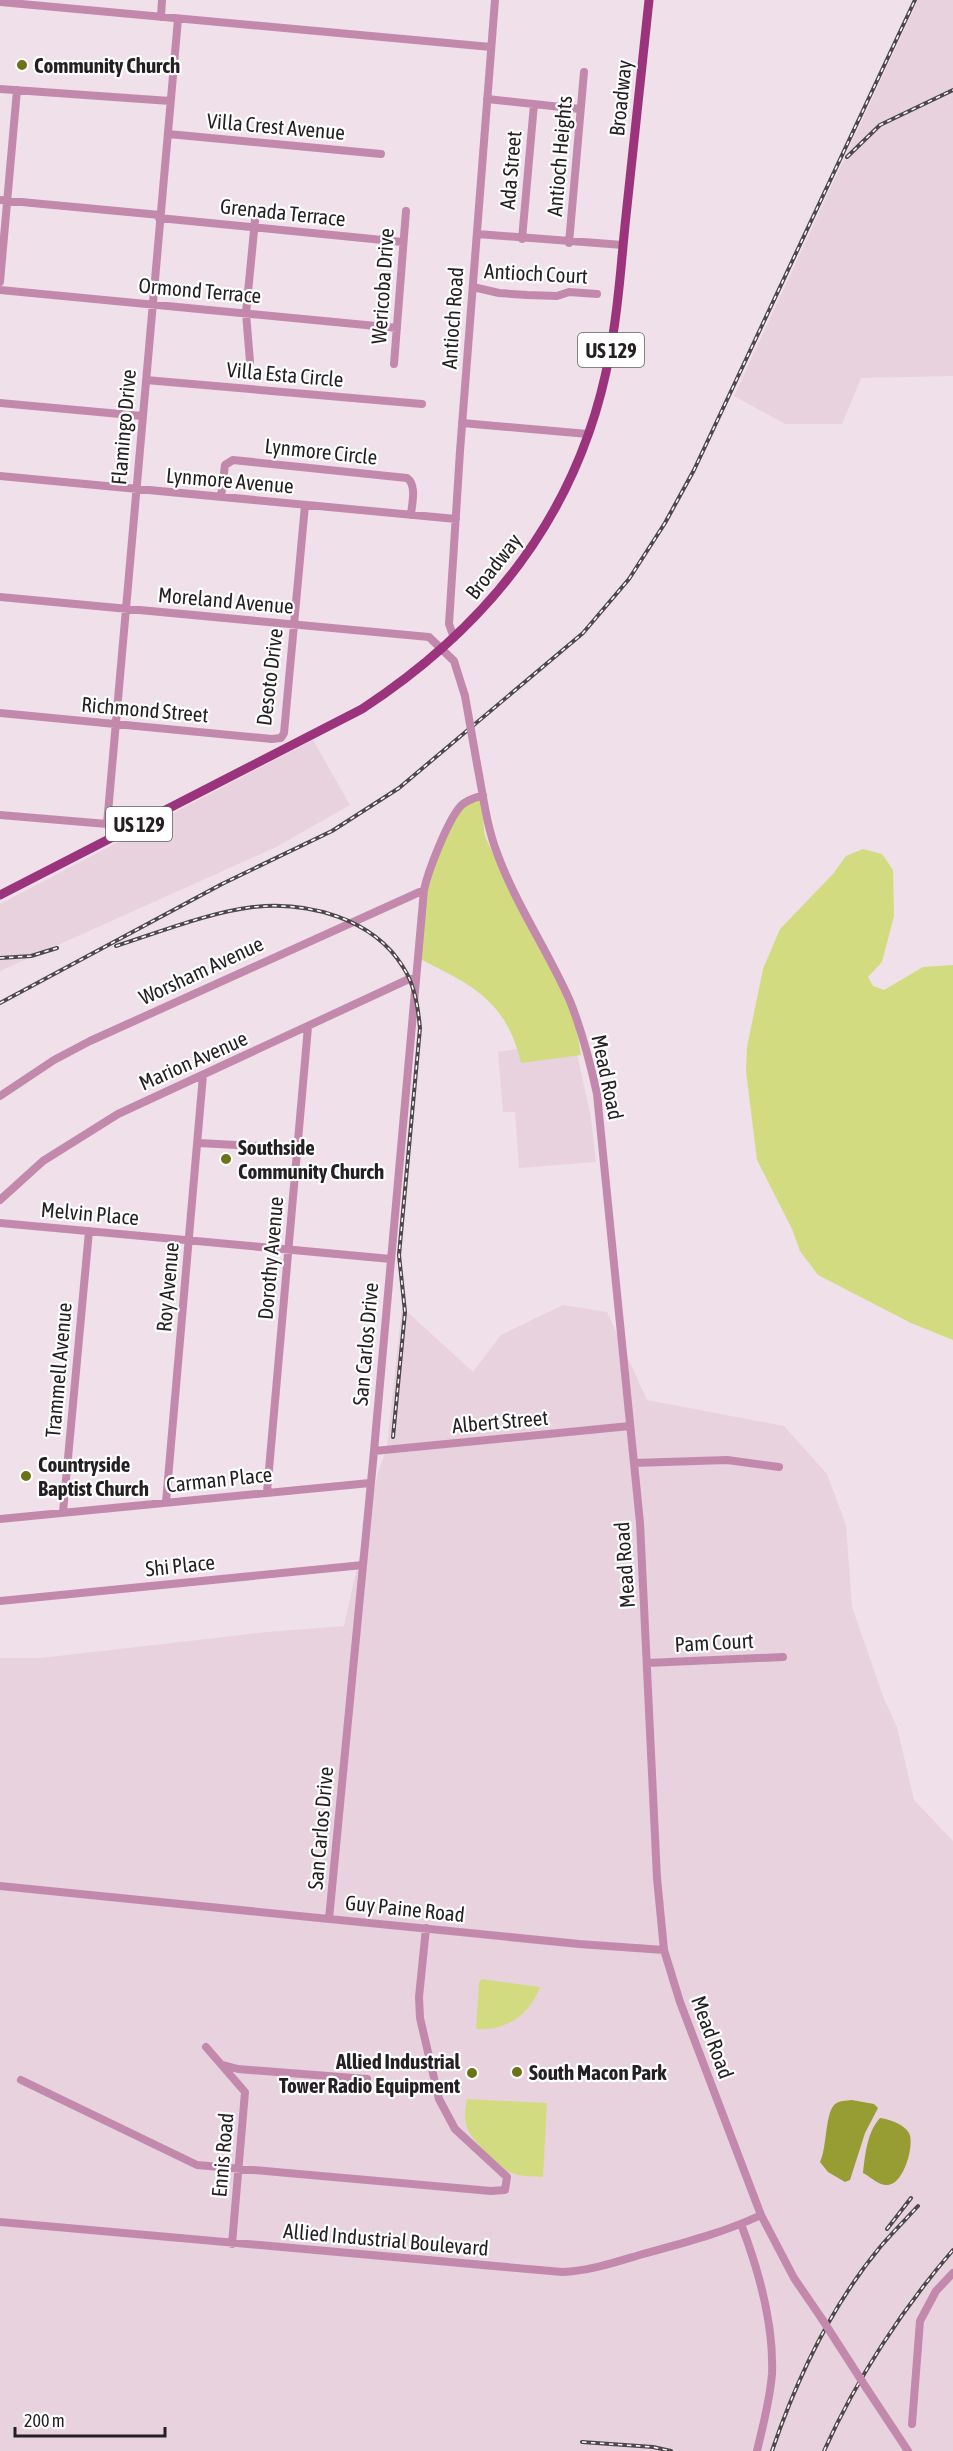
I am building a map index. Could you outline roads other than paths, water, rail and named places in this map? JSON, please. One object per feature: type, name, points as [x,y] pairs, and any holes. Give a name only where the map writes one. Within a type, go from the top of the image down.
[{"type":"main road","name":"Broadway","points":[[0,895],[362,710],[402,682],[454,638],[489,603],[532,546],[566,487],[588,434],[611,351],[649,0]]},
{"type":"street","points":[[160,17],[162,0]]},
{"type":"street","name":"Antioch Road","points":[[454,638],[449,624],[462,423],[495,0]]},
{"type":"street","points":[[0,2],[68,4],[178,19],[491,47]]},
{"type":"street","name":"Flamingo Drive","points":[[107,824],[178,19]]},
{"type":"street","name":"Antioch Heights","points":[[569,243],[584,72]]},
{"type":"street","points":[[0,88],[170,101]]},
{"type":"street","points":[[0,282],[4,200],[17,90]]},
{"type":"street","points":[[487,99],[580,109]]},
{"type":"street","name":"Ada Street","points":[[522,239],[534,104]]},
{"type":"street","name":"Villa Crest Avenue","points":[[168,134],[381,154]]},
{"type":"street","name":"Grenada Terrace","points":[[4,200],[404,243]]},
{"type":"street","points":[[250,362],[246,313],[256,210]]},
{"type":"street","name":"Wericoba Drive","points":[[394,364],[406,211]]},
{"type":"street","points":[[477,234],[569,243],[622,245]]},
{"type":"street","name":"Antioch Court","points":[[473,287],[527,295],[557,296],[569,292],[597,294]]},
{"type":"street","name":"Ormond Terrace","points":[[0,290],[397,328]]},
{"type":"street","name":"Villa Esta Circle","points":[[146,380],[422,404]]},
{"type":"street","points":[[0,403],[142,416]]},
{"type":"street","points":[[462,423],[588,434]]},
{"type":"street","name":"Lynmore Circle","points":[[221,497],[225,465],[230,461],[244,461],[407,478],[412,481],[413,487],[411,514]]},
{"type":"street","name":"Lynmore Avenue","points":[[0,476],[456,519]]},
{"type":"street","name":"Desoto Drive","points":[[272,739],[280,738],[284,733],[305,505]]},
{"type":"street","name":"Moreland Avenue","points":[[0,597],[429,637],[441,650]]},
{"type":"street","name":"Mead Road","points":[[441,650],[454,661],[465,696],[488,825],[500,860],[570,1000],[592,1068],[599,1110],[643,1560],[657,1878],[664,1950],[680,2002],[761,2215],[794,2278],[908,2451]]},
{"type":"street","name":"Richmond Street","points":[[0,713],[272,739]]},
{"type":"street","points":[[272,739],[277,754]]},
{"type":"street","name":"San Carlos Drive","points":[[329,1919],[424,890],[428,874],[458,809],[470,800],[483,795]]},
{"type":"street","points":[[0,815],[107,824],[115,837]]},
{"type":"street","name":"Worsham Avenue","points":[[0,1096],[54,1060],[90,1041],[424,890]]},
{"type":"street","name":"Marion Avenue","points":[[0,1200],[43,1161],[93,1128],[126,1110],[410,979],[416,979]]},
{"type":"street","name":"Dorothy Avenue","points":[[267,1492],[308,1027]]},
{"type":"street","name":"Roy Avenue","points":[[166,1502],[203,1075]]},
{"type":"street","points":[[198,1143],[298,1148]]},
{"type":"street","name":"Melvin Place","points":[[0,1223],[391,1259]]},
{"type":"street","name":"Trammell Avenue","points":[[63,1512],[88,1231]]},
{"type":"street","name":"Albert Street","points":[[374,1451],[630,1426]]},
{"type":"street","points":[[634,1463],[727,1460],[765,1467],[779,1467]]},
{"type":"street","name":"Carman Place","points":[[0,1518],[370,1483]]},
{"type":"street","name":"Shi Place","points":[[0,1601],[363,1565]]},
{"type":"street","name":"Pam Court","points":[[647,1663],[783,1657]]},
{"type":"street","name":"Guy Paine Road","points":[[0,1886],[664,1950]]},
{"type":"street","points":[[21,2080],[197,2164],[491,2191],[505,2190],[507,2177],[455,2129],[439,2099],[420,2018],[419,1997],[426,1928]]},
{"type":"street","name":"Ennis Road","points":[[206,2047],[244,2092],[232,2244]]},
{"type":"street","points":[[221,2064],[238,2069],[367,2079]]},
{"type":"street","name":"Allied Industrial Boulevard","points":[[0,2222],[570,2272],[602,2266],[741,2224],[761,2215]]},
{"type":"street","points":[[741,2224],[760,2282],[771,2344],[772,2372],[769,2399],[757,2451]]},
{"type":"street","points":[[912,2424],[920,2321],[936,2291],[953,2273]]},
{"type":"railway","points":[[0,1003],[222,884],[332,831],[399,788],[583,633],[629,579],[665,523],[694,470],[915,0]]},
{"type":"railway","points":[[847,157],[880,125],[953,90]]},
{"type":"railway","points":[[116,946],[202,918],[236,910],[253,907],[295,907],[337,916],[357,925],[390,950],[407,974],[415,997],[420,1028],[399,1255],[405,1312],[393,1437]]},
{"type":"railway","points":[[0,958],[31,956],[57,948]]},
{"type":"railway","points":[[887,2229],[911,2198]]},
{"type":"railway","points":[[772,2451],[804,2370],[831,2318],[863,2269],[918,2206]]},
{"type":"railway","points":[[824,2451],[850,2398],[881,2346],[916,2296],[953,2250]]},
{"type":"railway","points":[[582,2442],[653,2447],[671,2451]]},
{"type":"place","name":"Community Church","points":[[22,65]]},
{"type":"place","name":"Southside Community Church","points":[[226,1159]]},
{"type":"place","name":"Countryside Baptist Church","points":[[26,1476]]},
{"type":"place","name":"South Macon Park","points":[[517,2072]]},
{"type":"place","name":"Allied Industrial Tower Radio Equipment","points":[[472,2073]]}]
